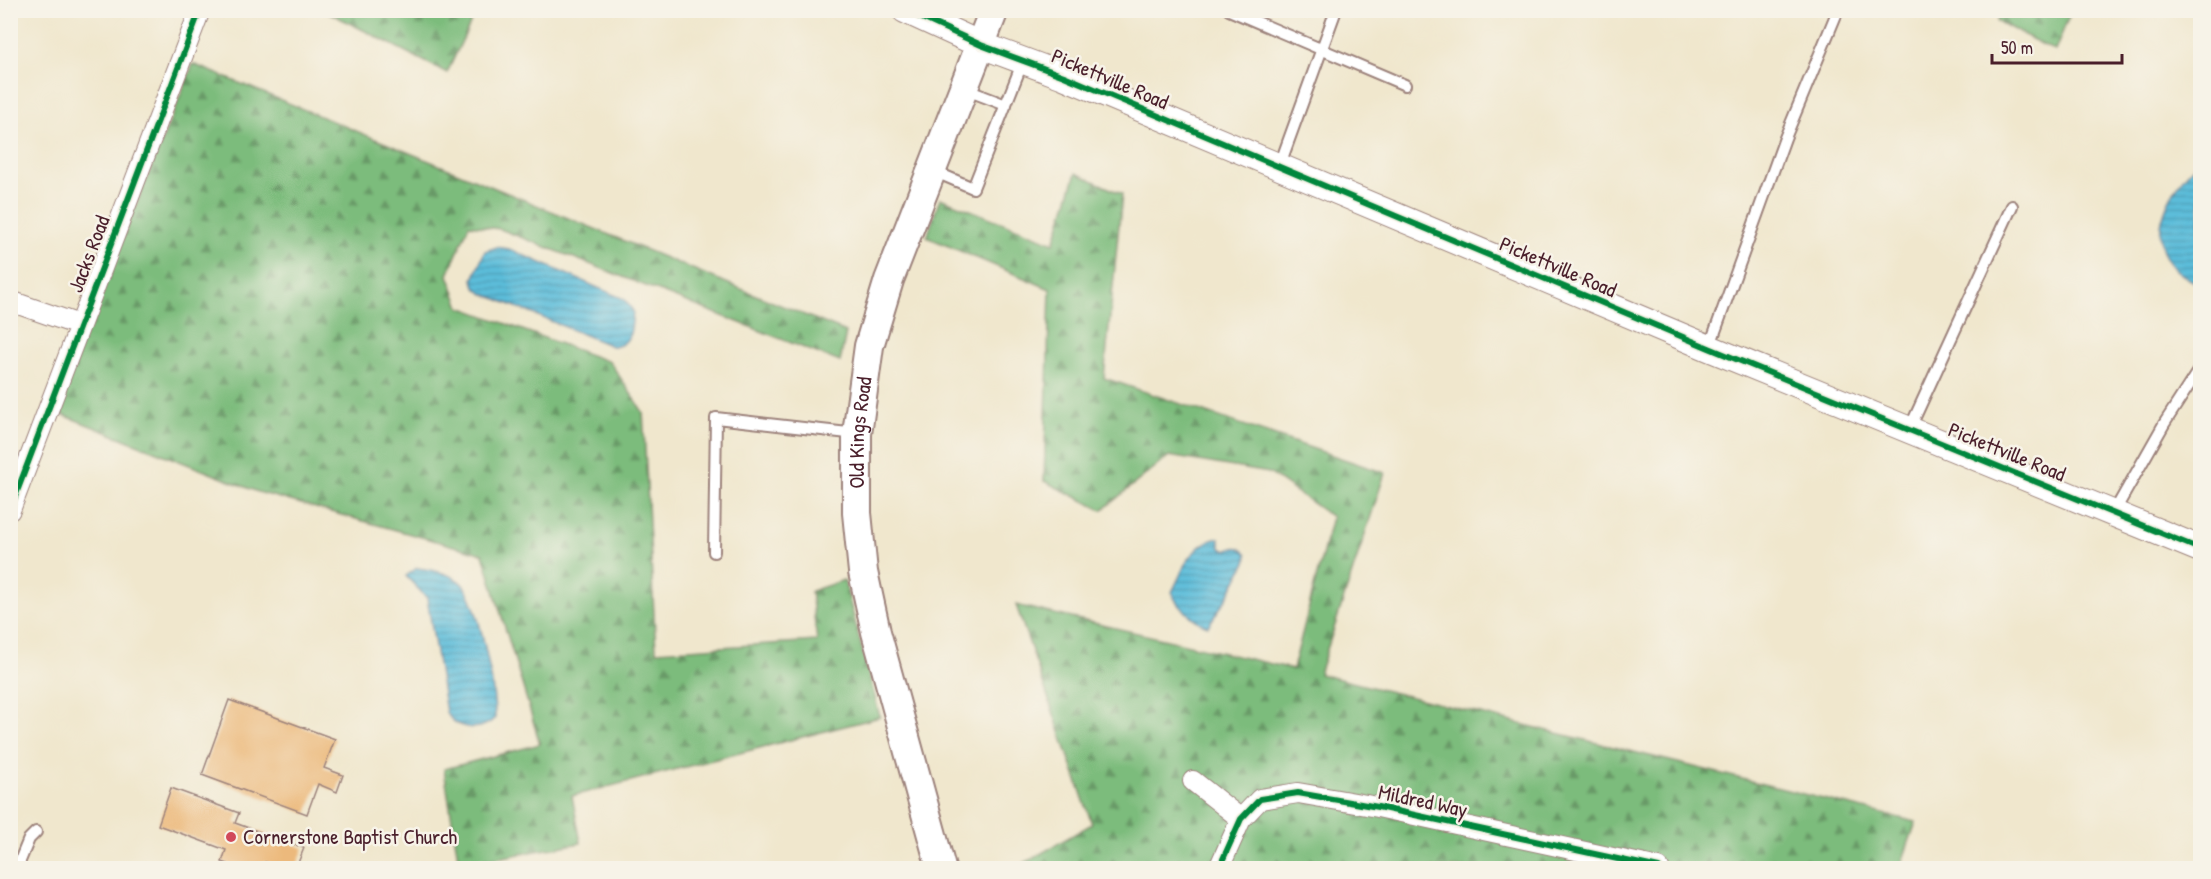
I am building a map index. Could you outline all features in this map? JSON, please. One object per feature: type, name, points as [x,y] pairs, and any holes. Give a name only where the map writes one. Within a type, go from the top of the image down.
[{"type":"main road","name":"Old Kings Road","points":[[941,868],[876,632],[863,572],[856,503],[857,434],[869,346],[889,280],[994,10]]},
{"type":"street","name":"Jacks Road","points":[[10,510],[200,10]]},
{"type":"street","name":"Pickettville Road","points":[[904,10],[981,45],[1279,167],[1709,348],[2200,549]]},
{"type":"street","points":[[10,301],[79,326]]},
{"type":"street","points":[[1193,781],[1241,819]]},
{"type":"street","name":"Mildred Way","points":[[1219,868],[1228,843],[1241,819],[1260,799],[1298,793],[1378,807],[1659,868]]},
{"type":"lane","points":[[1229,10],[1406,85]]},
{"type":"lane","points":[[1279,167],[1336,10]]},
{"type":"lane","points":[[1709,348],[1785,138],[1838,10]]},
{"type":"lane","points":[[931,170],[973,188],[1023,61]]},
{"type":"lane","points":[[963,89],[1006,105]]},
{"type":"lane","points":[[1909,430],[2012,206]]},
{"type":"lane","points":[[2113,514],[2164,424],[2200,368]]},
{"type":"lane","points":[[714,552],[716,418],[857,434]]},
{"type":"lane","points":[[17,868],[29,839],[36,832]]},
{"type":"green space","points":[[476,10],[447,73],[326,11]]},
{"type":"green space","points":[[2000,10],[2071,11],[2055,51],[1997,21]]},
{"type":"green space","points":[[193,64],[846,332],[840,362],[500,229],[469,225],[448,275],[460,307],[610,362],[643,412],[656,651],[817,641],[811,591],[844,580],[880,717],[572,796],[581,843],[459,865],[444,769],[540,744],[483,554],[258,492],[53,411]]},
{"type":"green space","points":[[1076,173],[1122,194],[1104,378],[1385,473],[1319,674],[1916,822],[1900,868],[1016,868],[1092,824],[1016,605],[1293,669],[1332,517],[1269,473],[1169,456],[1102,510],[1044,481],[1050,289],[927,237],[940,198],[1054,243]]},
{"type":"water","points":[[2200,161],[2200,285],[2170,264],[2162,247],[2161,233],[2162,220],[2174,193],[2182,180]]},
{"type":"water","points":[[497,247],[509,249],[624,299],[633,311],[628,338],[614,347],[482,293],[475,287],[473,279],[485,251]]},
{"type":"water","points":[[1219,538],[1221,548],[1226,551],[1240,548],[1247,554],[1247,560],[1208,626],[1186,612],[1176,601],[1172,592],[1195,551],[1209,541]]},
{"type":"water","points":[[417,568],[454,578],[463,585],[469,595],[481,629],[489,669],[495,718],[489,723],[476,727],[462,726],[450,718],[446,712],[427,598],[406,576]]},
{"type":"building","points":[[229,700],[335,739],[324,768],[343,775],[337,792],[318,784],[307,814],[202,775]]},
{"type":"building","name":"Cornerstone Baptist Church","points":[[171,788],[239,813],[235,823],[304,848],[296,868],[284,868],[265,862],[262,868],[226,868],[228,864],[222,862],[226,850],[158,825]]},
{"type":"cycle path","points":[[10,510],[200,10]]},
{"type":"cycle path","points":[[905,10],[981,45],[1064,76],[1709,348],[2200,549]]},
{"type":"cycle path","points":[[1219,868],[1241,819],[1260,799],[1298,793],[1378,807],[1659,868]]},
{"type":"place","name":"Cornerstone Baptist Church","points":[[231,837]]}]
